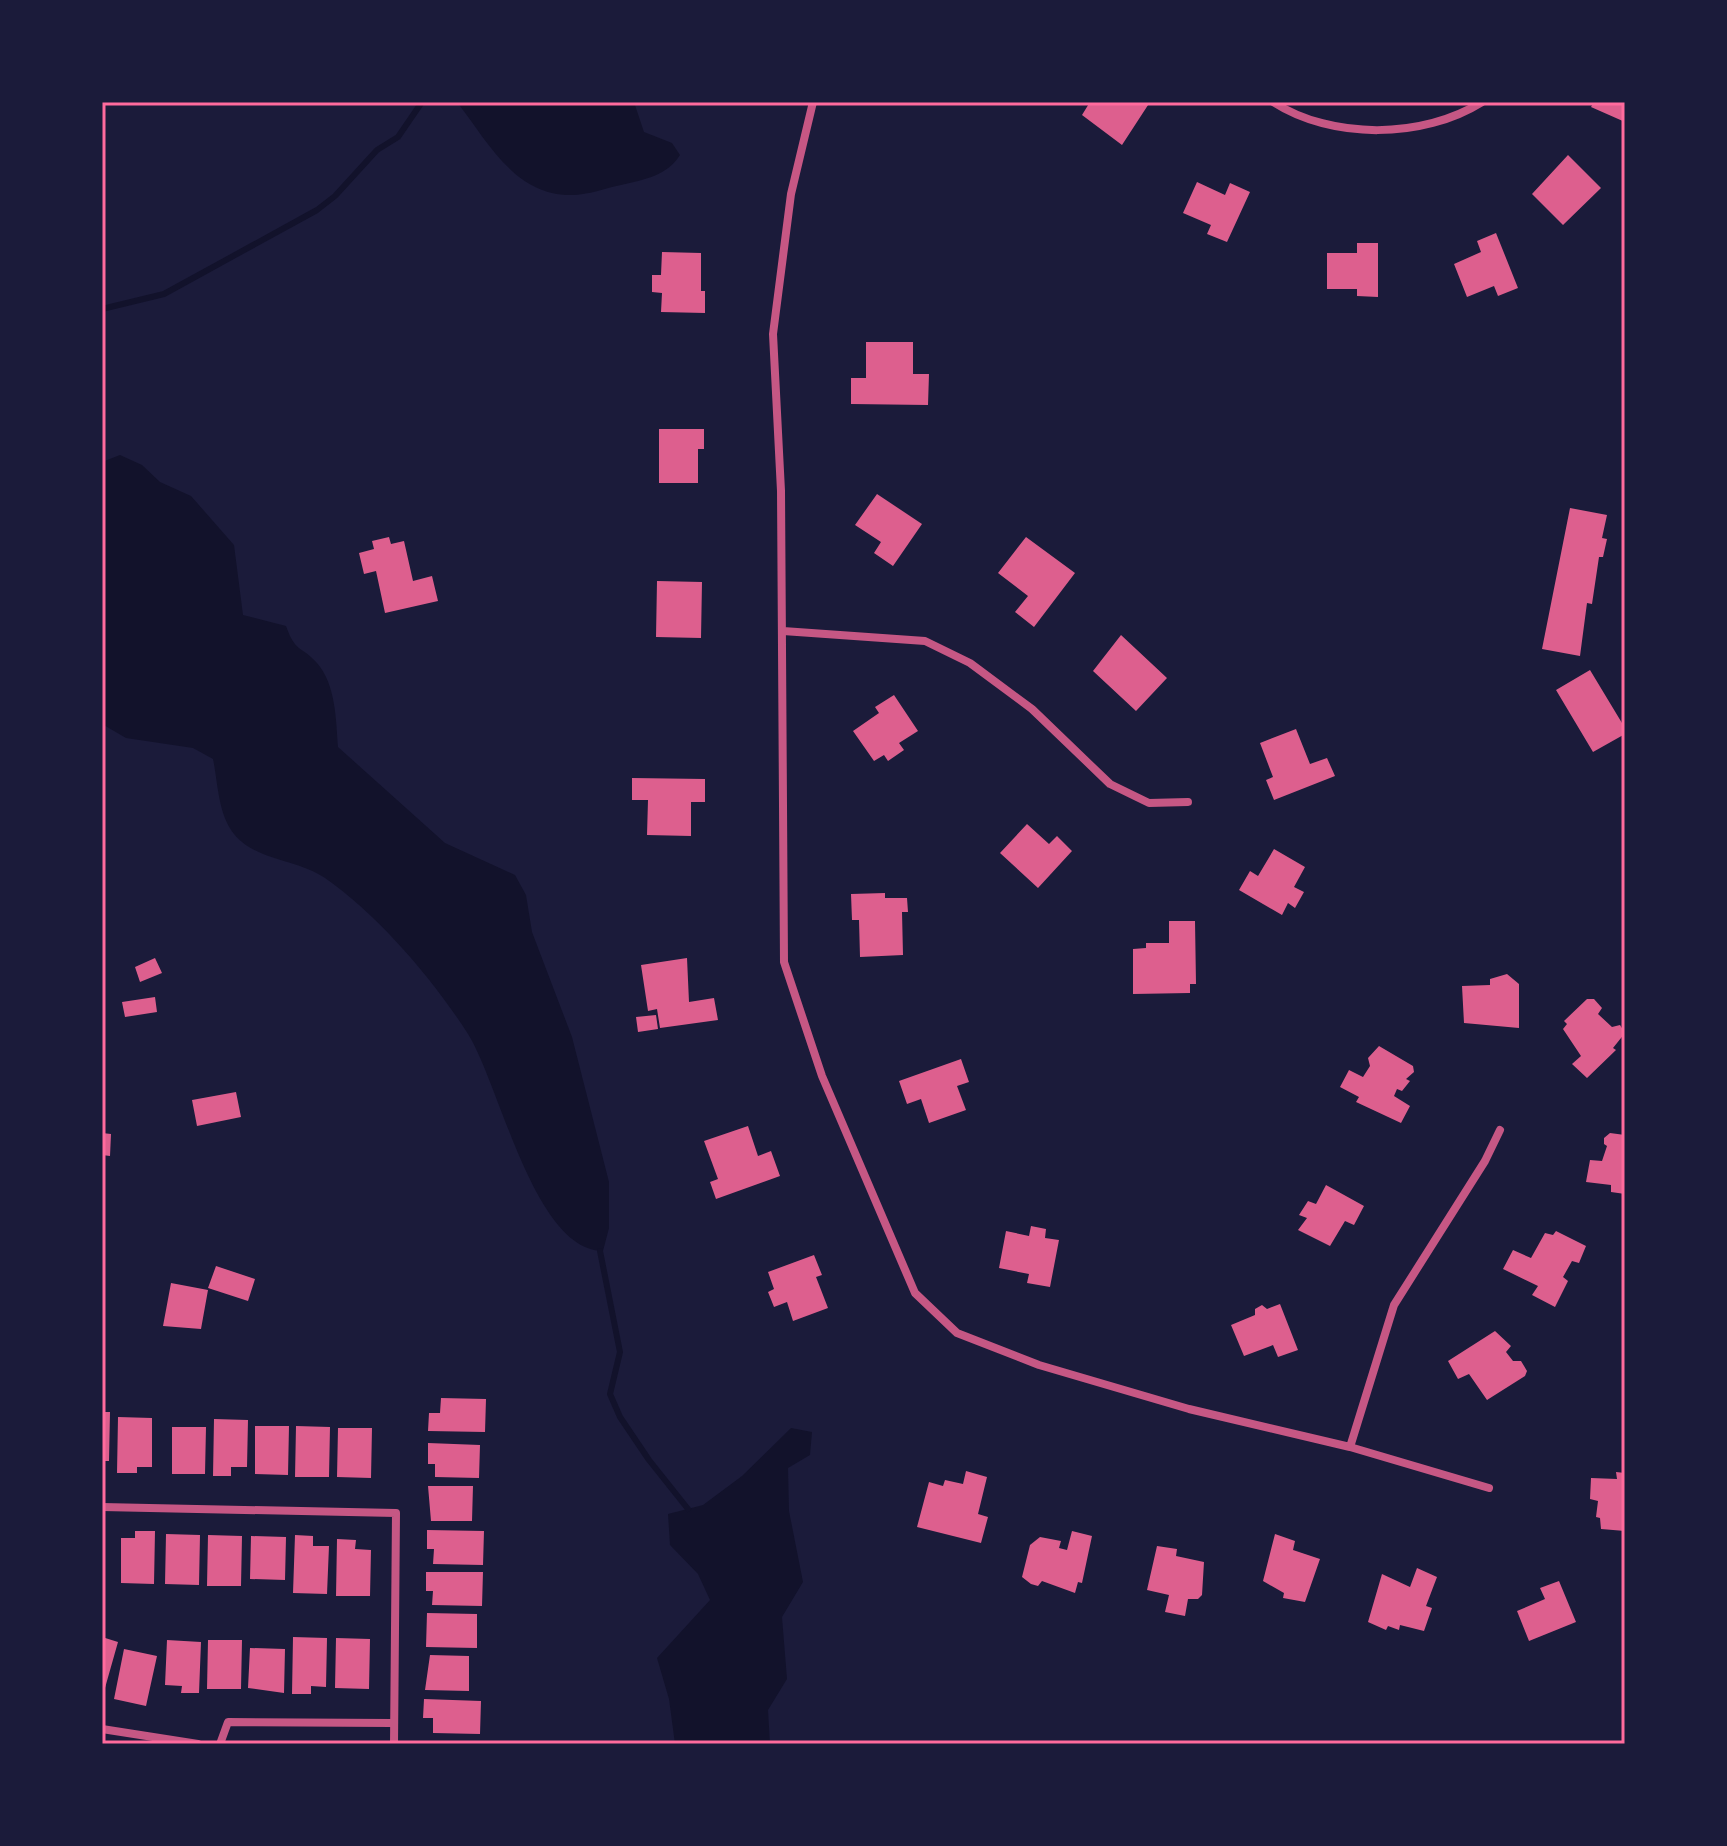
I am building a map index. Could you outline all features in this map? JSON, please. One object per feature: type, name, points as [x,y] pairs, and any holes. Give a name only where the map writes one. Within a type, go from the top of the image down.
[{"type":"street","points":[[813,102],[791,194],[773,334],[783,631],[784,962],[822,1076],[915,1293],[957,1333],[1039,1365],[1189,1409],[1350,1447],[1489,1488]]},
{"type":"street","points":[[1273,102],[1313,121],[1368,129],[1424,125],[1482,102]]},
{"type":"street","points":[[783,631],[925,641],[944,649],[1032,709],[1110,784],[1149,803],[1188,802]]},
{"type":"street","points":[[1350,1447],[1394,1305],[1485,1161],[1500,1130]]},
{"type":"street","points":[[102,1507],[396,1513],[394,1744]]},
{"type":"street","points":[[220,1744],[228,1722],[392,1723]]},
{"type":"street","points":[[102,1729],[198,1744]]},
{"type":"shaded area","points":[[457,102],[634,102],[644,132],[672,143],[680,155],[669,167],[647,179],[584,194],[552,193],[534,187],[505,164]]},
{"type":"shaded area","points":[[120,455],[142,465],[160,482],[191,496],[234,545],[243,615],[286,626],[296,645],[317,663],[331,692],[338,747],[445,843],[515,875],[526,895],[532,932],[572,1037],[609,1182],[609,1228],[603,1251],[579,1243],[557,1224],[538,1195],[522,1161],[468,1034],[421,970],[384,929],[325,878],[265,855],[243,843],[229,826],[222,808],[213,759],[193,748],[126,738],[102,724],[102,462]]},
{"type":"shaded area","points":[[791,1428],[812,1432],[810,1455],[788,1468],[789,1511],[803,1582],[782,1617],[787,1679],[768,1710],[770,1744],[675,1744],[669,1699],[657,1658],[710,1600],[698,1574],[670,1545],[668,1514],[703,1505],[742,1476]]},
{"type":"building","points":[[1090,102],[1150,102],[1122,145],[1082,115]]},
{"type":"building","points":[[1594,102],[1625,102],[1625,122],[1591,107]]},
{"type":"building","points":[[1568,155],[1601,188],[1563,225],[1532,194]]},
{"type":"building","points":[[1197,182],[1225,195],[1230,183],[1250,192],[1227,242],[1207,234],[1211,225],[1183,213]]},
{"type":"building","points":[[1496,233],[1518,288],[1498,296],[1494,286],[1467,297],[1454,264],[1481,252],[1477,241]]},
{"type":"building","points":[[1357,243],[1378,243],[1378,297],[1357,296],[1357,289],[1327,289],[1327,253],[1357,253]]},
{"type":"building","points":[[662,252],[701,253],[701,291],[705,291],[705,313],[661,312],[662,293],[652,292],[652,275],[661,275]]},
{"type":"building","points":[[866,342],[913,342],[913,374],[929,374],[928,405],[851,404],[851,378],[866,378]]},
{"type":"building","points":[[659,429],[704,429],[704,449],[698,449],[698,483],[659,483]]},
{"type":"building","points":[[877,494],[922,524],[893,566],[874,553],[881,542],[855,525]]},
{"type":"building","points":[[1570,508],[1607,515],[1602,538],[1607,539],[1603,557],[1599,557],[1592,604],[1587,603],[1580,656],[1542,649]]},
{"type":"building","points":[[389,537],[391,544],[404,541],[413,581],[432,576],[438,601],[385,613],[376,571],[364,574],[359,553],[374,549],[372,541]]},
{"type":"building","points":[[1026,537],[1075,573],[1034,627],[1015,612],[1028,596],[998,573]]},
{"type":"building","points":[[657,581],[702,582],[701,638],[656,637]]},
{"type":"building","points":[[1121,635],[1167,678],[1136,711],[1093,671]]},
{"type":"building","points":[[1590,670],[1625,728],[1625,734],[1593,752],[1556,690]]},
{"type":"building","points":[[894,695],[918,731],[899,743],[904,750],[888,761],[884,755],[874,761],[853,731],[879,713],[875,707]]},
{"type":"building","points":[[1296,729],[1310,764],[1327,758],[1335,776],[1274,800],[1266,780],[1273,777],[1260,743]]},
{"type":"building","points":[[632,778],[705,779],[705,802],[691,802],[691,836],[647,835],[648,800],[632,800]]},
{"type":"building","points":[[1027,824],[1049,844],[1057,836],[1072,851],[1038,888],[1000,853]]},
{"type":"building","points":[[1274,849],[1305,867],[1294,887],[1304,892],[1295,908],[1288,903],[1282,915],[1239,890],[1250,871],[1258,876]]},
{"type":"building","points":[[885,893],[885,898],[907,898],[908,912],[902,912],[903,955],[860,957],[859,920],[852,920],[851,894]]},
{"type":"building","points":[[1169,921],[1195,921],[1196,984],[1190,984],[1190,993],[1133,994],[1133,949],[1146,948],[1146,943],[1169,943]]},
{"type":"building","points":[[155,958],[162,973],[140,982],[135,967]]},
{"type":"building","points":[[687,958],[689,1002],[714,998],[718,1020],[660,1028],[657,1009],[648,1011],[641,965]]},
{"type":"building","points":[[1507,974],[1519,984],[1519,1028],[1464,1023],[1462,986],[1490,985],[1490,979]]},
{"type":"building","points":[[155,997],[157,1012],[125,1017],[122,1002]]},
{"type":"building","points":[[1587,999],[1594,999],[1602,1008],[1598,1014],[1612,1027],[1620,1025],[1625,1033],[1613,1048],[1616,1050],[1587,1078],[1572,1064],[1581,1056],[1563,1029],[1567,1024],[1564,1021]]},
{"type":"building","points":[[656,1015],[658,1029],[638,1032],[636,1017]]},
{"type":"building","points":[[1379,1046],[1413,1066],[1414,1072],[1406,1079],[1410,1081],[1402,1091],[1397,1089],[1394,1096],[1410,1106],[1401,1123],[1356,1102],[1359,1097],[1340,1087],[1349,1070],[1363,1077],[1370,1066],[1368,1058]]},
{"type":"building","points":[[961,1059],[969,1082],[957,1086],[966,1110],[929,1123],[921,1099],[907,1104],[899,1081]]},
{"type":"building","points":[[236,1092],[241,1117],[197,1126],[192,1100]]},
{"type":"building","points":[[748,1126],[758,1156],[771,1151],[780,1176],[716,1199],[710,1182],[718,1179],[704,1141]]},
{"type":"building","points":[[102,1133],[111,1134],[110,1156],[102,1155]]},
{"type":"building","points":[[1610,1133],[1625,1135],[1625,1194],[1611,1192],[1611,1185],[1586,1182],[1590,1160],[1602,1161],[1607,1146],[1604,1138]]},
{"type":"building","points":[[1326,1185],[1364,1206],[1354,1225],[1345,1221],[1330,1246],[1298,1230],[1307,1218],[1299,1215],[1308,1201],[1316,1204]]},
{"type":"building","points":[[1031,1226],[1046,1229],[1045,1238],[1059,1240],[1050,1287],[1027,1283],[1029,1274],[999,1268],[1006,1231],[1029,1236]]},
{"type":"building","points":[[1556,1231],[1586,1246],[1579,1263],[1572,1261],[1563,1277],[1568,1281],[1555,1307],[1532,1295],[1538,1286],[1503,1269],[1513,1250],[1531,1258],[1545,1233],[1553,1235]]},
{"type":"building","points":[[814,1255],[822,1275],[816,1277],[828,1308],[793,1321],[787,1302],[774,1307],[768,1292],[774,1289],[768,1272]]},
{"type":"building","points":[[216,1266],[255,1279],[248,1301],[208,1288]]},
{"type":"building","points":[[171,1283],[208,1290],[201,1329],[163,1326]]},
{"type":"building","points":[[1280,1304],[1298,1350],[1278,1357],[1273,1345],[1244,1356],[1231,1325],[1255,1315],[1255,1309],[1262,1305],[1267,1309]]},
{"type":"building","points":[[1495,1331],[1511,1346],[1506,1352],[1513,1361],[1521,1361],[1527,1371],[1525,1376],[1487,1400],[1469,1374],[1458,1379],[1448,1361]]},
{"type":"building","points":[[441,1398],[486,1399],[485,1432],[428,1431],[429,1413],[440,1413]]},
{"type":"building","points":[[102,1412],[110,1412],[109,1461],[102,1461]]},
{"type":"building","points":[[118,1417],[152,1418],[152,1467],[137,1467],[137,1473],[117,1473]]},
{"type":"building","points":[[214,1419],[248,1420],[247,1467],[231,1467],[231,1476],[213,1476]]},
{"type":"building","points":[[255,1426],[289,1426],[288,1475],[255,1474]]},
{"type":"building","points":[[296,1426],[330,1427],[329,1477],[295,1477]]},
{"type":"building","points":[[172,1427],[206,1427],[205,1474],[172,1474]]},
{"type":"building","points":[[338,1428],[372,1428],[371,1478],[337,1477]]},
{"type":"building","points":[[428,1443],[480,1445],[479,1478],[435,1477],[435,1464],[428,1464]]},
{"type":"building","points":[[966,1471],[987,1477],[978,1514],[988,1517],[981,1543],[917,1527],[929,1482],[943,1486],[945,1480],[963,1484]]},
{"type":"building","points":[[1616,1472],[1625,1473],[1625,1531],[1601,1529],[1600,1518],[1596,1517],[1598,1501],[1590,1499],[1591,1478],[1617,1479]]},
{"type":"building","points":[[428,1486],[473,1486],[472,1521],[431,1521]]},
{"type":"building","points":[[427,1530],[484,1531],[483,1565],[433,1564],[434,1549],[427,1549]]},
{"type":"building","points":[[135,1531],[155,1531],[154,1584],[121,1583],[121,1538],[135,1538]]},
{"type":"building","points":[[1072,1531],[1092,1536],[1082,1583],[1078,1582],[1075,1593],[1042,1581],[1038,1586],[1031,1584],[1022,1577],[1030,1545],[1040,1537],[1061,1541],[1059,1548],[1067,1550]]},
{"type":"building","points":[[166,1534],[200,1535],[199,1585],[165,1584]]},
{"type":"building","points":[[1275,1534],[1295,1541],[1293,1550],[1320,1559],[1305,1602],[1283,1598],[1284,1593],[1263,1581]]},
{"type":"building","points":[[208,1535],[242,1536],[241,1586],[207,1586]]},
{"type":"building","points":[[295,1535],[313,1536],[313,1546],[329,1546],[327,1594],[293,1593]]},
{"type":"building","points":[[251,1536],[286,1537],[285,1580],[250,1579]]},
{"type":"building","points":[[337,1539],[356,1540],[355,1549],[371,1550],[370,1596],[336,1596]]},
{"type":"building","points":[[1157,1546],[1177,1549],[1176,1556],[1204,1562],[1202,1595],[1198,1599],[1188,1599],[1185,1616],[1165,1612],[1169,1595],[1147,1590]]},
{"type":"building","points":[[1417,1568],[1437,1577],[1426,1606],[1432,1608],[1424,1631],[1400,1625],[1399,1630],[1388,1626],[1386,1630],[1368,1622],[1382,1574],[1410,1587]]},
{"type":"building","points":[[426,1572],[483,1572],[482,1606],[432,1605],[433,1591],[426,1591]]},
{"type":"building","points":[[1559,1581],[1576,1622],[1529,1641],[1517,1611],[1545,1599],[1540,1588]]},
{"type":"building","points":[[427,1613],[477,1614],[477,1648],[426,1647]]},
{"type":"building","points":[[102,1637],[118,1642],[103,1695],[102,1695]]},
{"type":"building","points":[[293,1637],[327,1638],[326,1687],[311,1686],[311,1694],[292,1694]]},
{"type":"building","points":[[336,1638],[370,1639],[369,1689],[335,1688]]},
{"type":"building","points":[[167,1640],[201,1642],[199,1693],[181,1693],[182,1686],[165,1685]]},
{"type":"building","points":[[208,1640],[242,1640],[241,1689],[207,1689]]},
{"type":"building","points":[[250,1648],[285,1649],[284,1693],[248,1688]]},
{"type":"building","points":[[124,1649],[157,1656],[146,1706],[114,1699]]},
{"type":"building","points":[[430,1655],[469,1656],[469,1691],[425,1690]]},
{"type":"building","points":[[424,1699],[481,1701],[480,1734],[433,1733],[433,1718],[423,1718]]},
{"type":"waterway","points":[[102,309],[164,294],[317,210],[335,196],[377,150],[398,137],[422,102]]},
{"type":"waterway","points":[[600,1251],[620,1352],[610,1394],[620,1417],[649,1460],[688,1509]]}]
